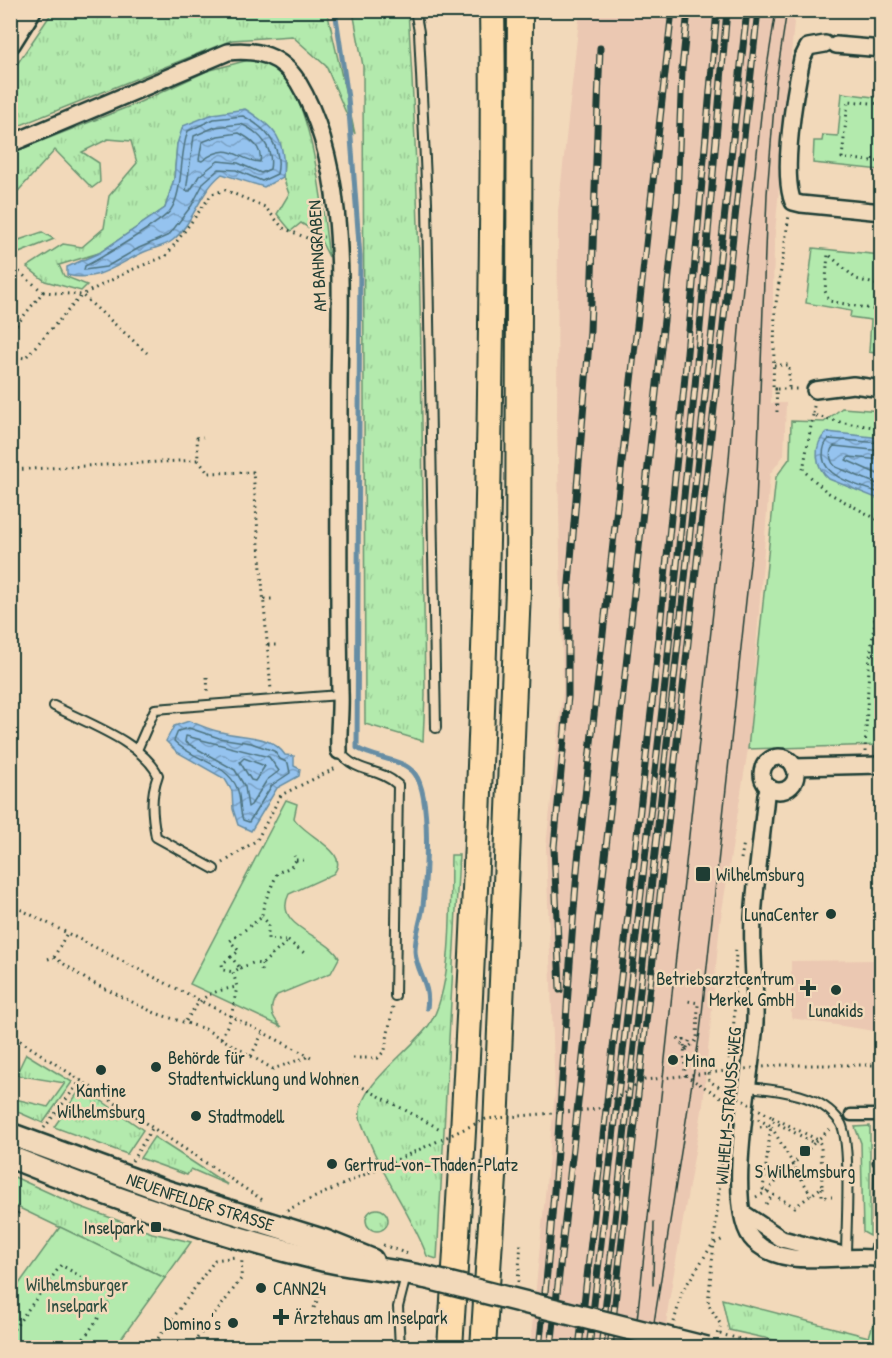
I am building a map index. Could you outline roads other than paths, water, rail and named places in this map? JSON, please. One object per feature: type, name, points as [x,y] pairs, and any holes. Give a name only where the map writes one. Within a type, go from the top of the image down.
[{"type":"highway","points":[[450,1347],[462,1177],[485,666],[490,412],[492,10]]},
{"type":"highway","points":[[483,1347],[494,1166],[518,590],[520,10]]},
{"type":"main road","points":[[10,42],[30,10]]},
{"type":"main road","name":"NEUENFELDER STRASSE","points":[[10,1134],[165,1191],[325,1241],[399,1271]]},
{"type":"main road","name":"NEUENFELDER STRASSE","points":[[10,1157],[164,1213],[277,1249],[322,1260],[399,1271],[707,1347]]},
{"type":"street","points":[[882,49],[831,45],[808,47],[802,59],[797,81],[788,184],[793,202],[882,212]]},
{"type":"street","name":"AM BAHNGRABEN","points":[[11,143],[228,52],[248,50],[266,53],[283,64],[297,81],[316,126],[330,168],[338,236],[340,695],[343,756]]},
{"type":"street","points":[[815,390],[853,386],[882,389]]},
{"type":"street","name":"WILHELM-STRAUSS-WEG","points":[[846,1256],[782,1239],[743,1213],[739,1184],[755,1022],[753,920],[766,795],[770,788],[763,779],[762,773],[767,762],[778,757],[790,762],[794,767],[882,765]]},
{"type":"street","points":[[770,788],[777,791],[790,787],[794,781],[794,767]]},
{"type":"street","points":[[851,1115],[882,1115]]},
{"type":"street","points":[[846,1256],[877,1258]]},
{"type":"lane","points":[[415,10],[419,32],[427,202],[436,728]]},
{"type":"lane","points":[[137,750],[155,709],[340,695]]},
{"type":"lane","points":[[54,706],[137,750],[152,762],[158,776],[151,807],[156,837],[214,868]]},
{"type":"lane","points":[[343,756],[369,772],[386,774],[398,785],[395,996]]},
{"type":"lane","points":[[747,1087],[793,1092],[828,1111],[840,1121],[846,1151],[846,1256]]},
{"type":"lane","points":[[877,1258],[880,1159]]},
{"type":"lane","points":[[399,1271],[400,1347]]},
{"type":"water","points":[[245,109],[277,136],[283,153],[283,177],[264,187],[222,174],[214,181],[180,233],[170,242],[98,274],[78,277],[67,275],[67,267],[99,253],[165,208],[174,179],[177,144],[183,126],[213,114]]},
{"type":"water","points":[[827,432],[881,438],[881,500],[829,479],[824,474],[818,462],[817,449]]},
{"type":"water","points":[[189,721],[217,731],[264,740],[279,748],[285,755],[294,756],[294,766],[300,769],[299,776],[277,788],[251,831],[238,825],[233,809],[232,791],[225,779],[177,752],[166,741],[174,726]]},
{"type":"waterway","points":[[335,10],[348,98],[360,257],[357,748],[410,769],[420,785],[424,800],[427,838],[423,906],[415,951],[427,992],[427,1008]]},
{"type":"tram line","points":[[634,1348],[728,472],[740,316],[764,86],[776,10]]},
{"type":"tram line","points":[[650,1348],[700,1032],[756,507],[767,194],[776,81],[787,10]]},
{"type":"tram line","points":[[653,1285],[654,1222]]},
{"type":"railway","points":[[539,1348],[556,1165],[578,860],[672,10]]},
{"type":"railway","points":[[551,1348],[677,202],[682,69],[688,10]]},
{"type":"railway","points":[[579,1348],[655,677],[684,387],[717,10]]},
{"type":"railway","points":[[589,1348],[666,675],[695,386],[727,10]]},
{"type":"railway","points":[[601,1348],[747,10]]},
{"type":"railway","points":[[610,1348],[758,10]]},
{"type":"railway","points":[[560,990],[554,847],[568,697],[568,595],[590,331],[600,48]]},
{"type":"place","name":"Wilhelmsburg","points":[[703,874]]},
{"type":"place","name":"LunaCenter","points":[[831,914]]},
{"type":"place","name":"Betriebsarztcentrum Merkel GmbH","points":[[808,988]]},
{"type":"place","name":"Lunakids","points":[[836,990]]},
{"type":"place","name":"Mina","points":[[673,1060]]},
{"type":"place","name":"Behörde für Stadtentwicklung und Wohnen","points":[[156,1067]]},
{"type":"place","name":"Kantine Wilhelmsburg","points":[[101,1070]]},
{"type":"place","name":"Stadtmodell","points":[[196,1116]]},
{"type":"place","name":"S Wilhelmsburg","points":[[805,1151]]},
{"type":"place","name":"Gertrud-von-Thaden-Platz","points":[[332,1164]]},
{"type":"place","name":"Inselpark","points":[[156,1227]]},
{"type":"place","name":"CANN24","points":[[261,1288]]},
{"type":"place","name":"Ärztehaus am Inselpark","points":[[281,1317]]},
{"type":"place","name":"Domino's","points":[[233,1323]]},
{"type":"park label","name":"Wilhelmsburger Inselpark","points":[[77,1294]]}]
